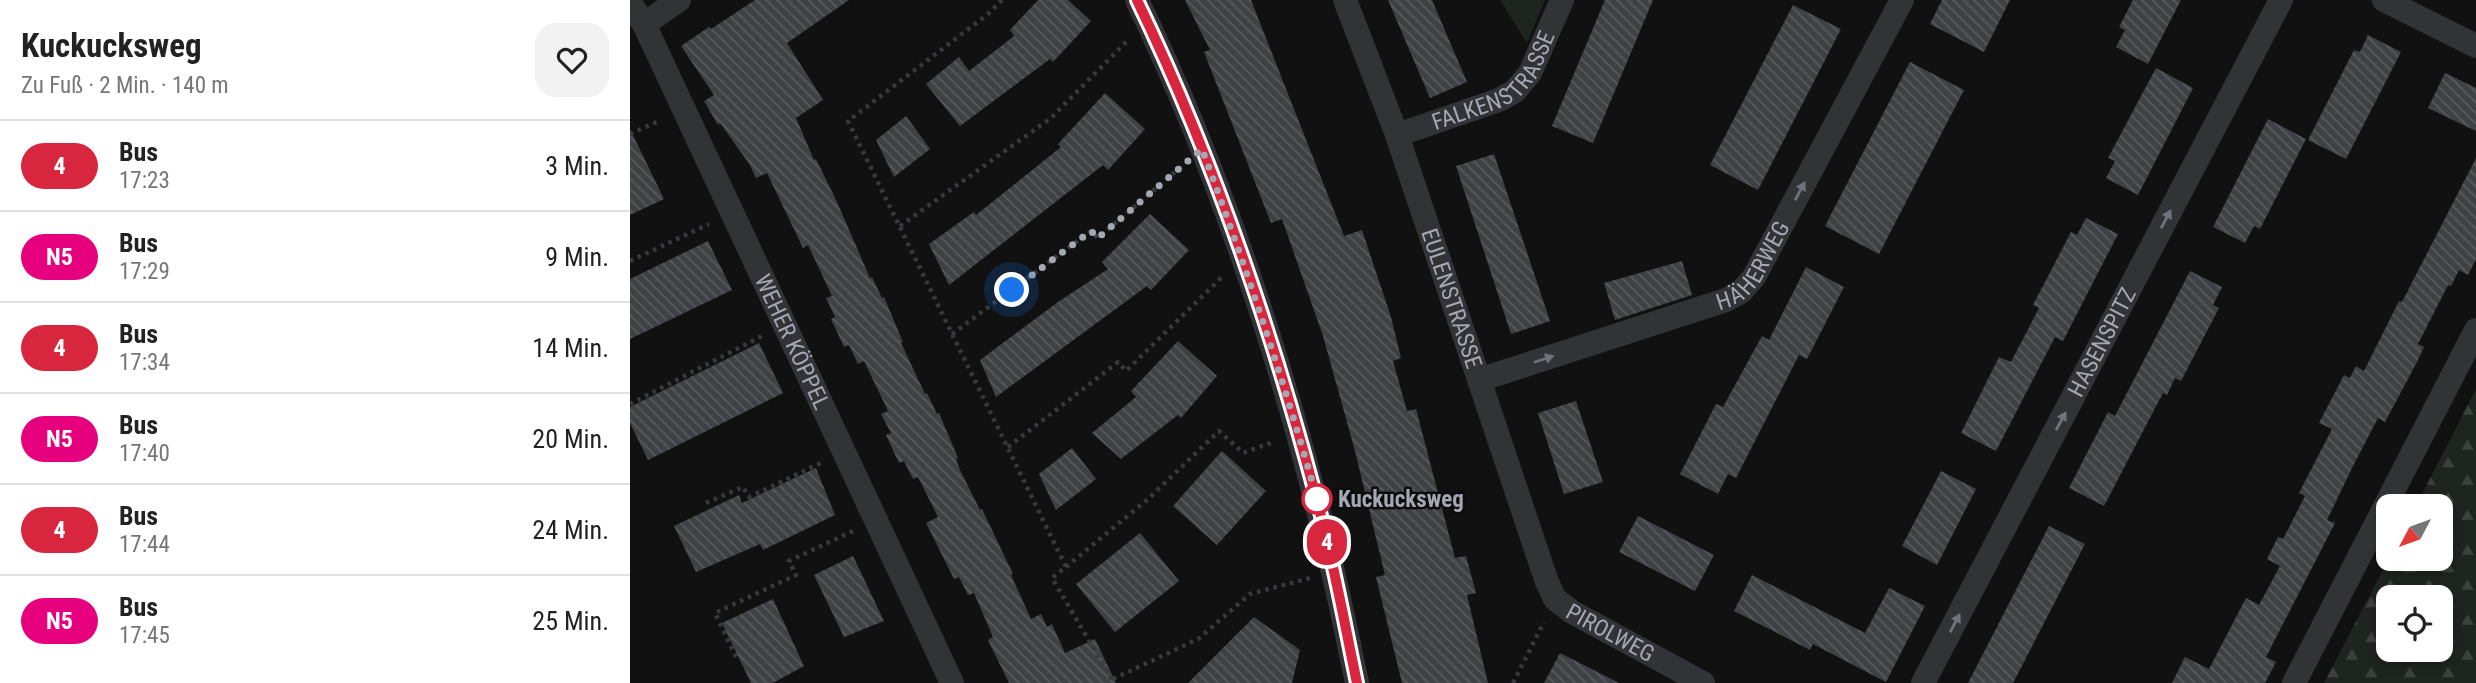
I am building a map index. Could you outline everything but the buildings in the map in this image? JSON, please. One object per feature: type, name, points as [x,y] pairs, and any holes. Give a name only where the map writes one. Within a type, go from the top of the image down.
[{"type":"street","points":[[644,24],[679,0]]},
{"type":"street","name":"EULENSTRASSE","points":[[1345,0],[1397,135],[1555,599]]},
{"type":"street","name":"FALKENSTRASSE","points":[[1397,135],[1499,100],[1515,91],[1530,73],[1562,0]]},
{"type":"street","name":"HÄHERWEG","points":[[1479,380],[1726,300],[1741,292],[1754,276],[1902,0]]},
{"type":"street","name":"HASENSPITZ","points":[[1923,683],[2281,0]]},
{"type":"street","points":[[2384,0],[2476,46]]},
{"type":"street","name":"WEHER KÖPPEL","points":[[630,3],[644,24],[953,683]]},
{"type":"street","points":[[1142,10],[1202,149],[1243,257],[1298,433],[1335,572],[1357,683]]},
{"type":"street","points":[[2294,683],[2476,330]]},
{"type":"street","name":"PIROLWEG","points":[[1555,599],[1572,612],[1703,683]]},
{"type":"path","points":[[1002,0],[988,14],[848,121],[1066,566]]},
{"type":"path","points":[[900,226],[1051,118],[1142,10]]},
{"type":"path","points":[[630,134],[684,109]]},
{"type":"path","points":[[952,334],[1091,231],[1098,238],[1202,149]]},
{"type":"path","points":[[630,261],[732,213]]},
{"type":"path","points":[[1008,447],[1118,362],[1126,371],[1243,257]]},
{"type":"path","points":[[630,404],[784,324]]},
{"type":"path","points":[[1298,433],[1243,453],[1219,431],[1149,499],[1052,578],[1114,681],[1198,639],[1250,594],[1335,572]]},
{"type":"path","points":[[706,503],[743,487],[749,496],[844,452]]},
{"type":"path","points":[[736,657],[715,613],[796,575],[789,561],[877,521]]},
{"type":"path","points":[[1513,683],[1555,599]]},
{"type":"green space","points":[[1500,0],[1545,0],[1527,43]]},
{"type":"green space","points":[[2476,389],[2476,683],[2324,683],[2382,571],[2454,570],[2454,494],[2422,494]]},
{"type":"bus line","name":"4","points":[[1137,0],[1202,149],[1243,257],[1317,500],[1335,572],[1357,683]]},
{"type":"place","name":"Kuckucksweg","points":[[1317,499]]},
{"type":"route","points":[[1012,290],[1091,231],[1098,238],[1202,149],[1243,257],[1317,499]]}]
